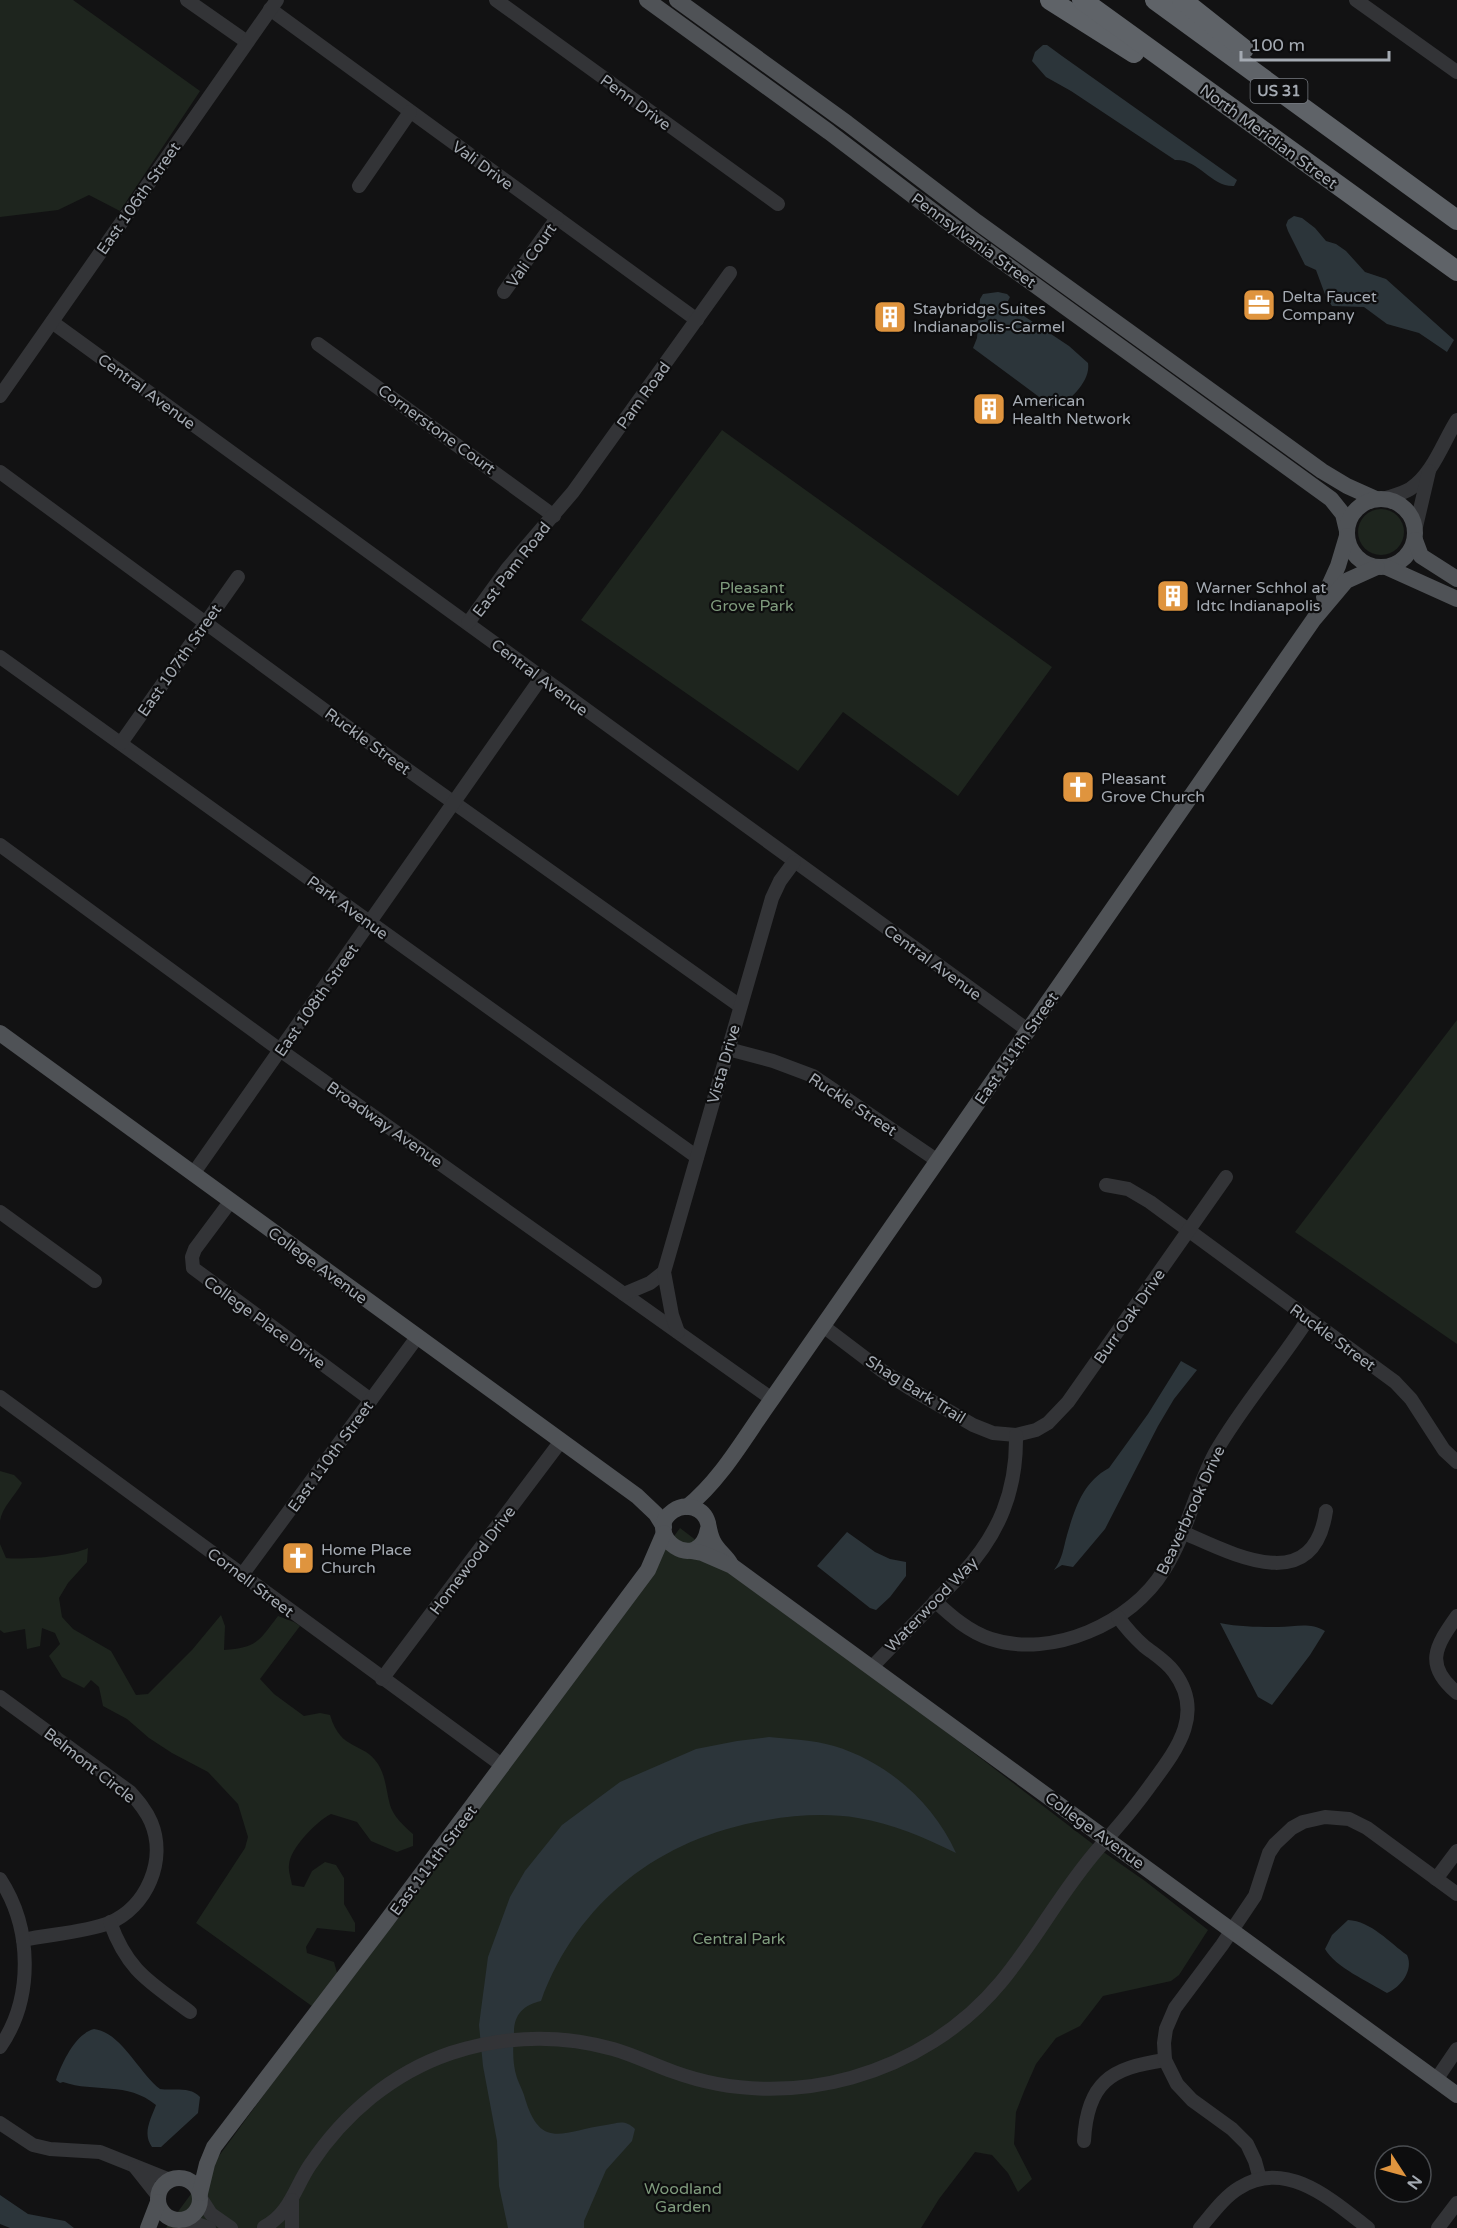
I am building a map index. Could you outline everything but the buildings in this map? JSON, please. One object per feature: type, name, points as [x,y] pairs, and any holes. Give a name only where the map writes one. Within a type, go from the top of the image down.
[{"type":"highway","points":[[1050,0],[1330,180]]},
{"type":"highway","name":"North Meridian Street","points":[[1082,0],[1457,271]]},
{"type":"highway","name":"US 31","points":[[1155,0],[1457,220]]},
{"type":"highway","points":[[1182,0],[1312,103],[1403,181]]},
{"type":"main road","name":"Pennsylvania Street","points":[[647,0],[829,132],[942,218],[1331,499],[1343,514],[1347,533]]},
{"type":"main road","name":"Pennsylvania Street","points":[[677,0],[830,110],[977,222],[1322,471],[1347,486],[1380,499]]},
{"type":"main road","points":[[1457,579],[1421,556],[1413,521],[1402,506],[1380,499],[1362,505],[1352,516],[1347,533],[1350,547],[1356,557],[1366,564],[1382,567],[1457,599]]},
{"type":"main road","name":"East 111th Street","points":[[1314,619],[1335,574],[1347,533]]},
{"type":"main road","points":[[1382,567],[1405,558],[1415,535]]},
{"type":"main road","name":"East 111th Street","points":[[683,1507],[701,1495],[717,1476],[772,1399],[1314,619],[1346,581],[1382,567]]},
{"type":"main road","name":"College Avenue","points":[[0,1033],[637,1496],[656,1514],[664,1530]]},
{"type":"main road","name":"East 111th Street","points":[[708,1526],[710,1499],[717,1476]]},
{"type":"main road","name":"College Avenue","points":[[637,1496],[661,1505],[683,1507]]},
{"type":"main road","points":[[683,1507],[700,1511],[708,1526],[703,1543],[687,1551],[671,1545],[664,1530],[669,1515],[683,1507]]},
{"type":"main road","name":"College Avenue","points":[[708,1526],[717,1549],[727,1557],[732,1566]]},
{"type":"main road","name":"East 111th Street","points":[[175,2179],[188,2172],[214,2147],[503,1766],[648,1570],[664,1530]]},
{"type":"main road","name":"East 111th Street","points":[[648,1570],[664,1558],[687,1551]]},
{"type":"main road","name":"College Avenue","points":[[687,1551],[702,1553],[732,1566],[1457,2095]]},
{"type":"main road","name":"East 111th Street","points":[[200,2195],[207,2164],[214,2147]]},
{"type":"main road","points":[[148,2228],[161,2188],[175,2179],[192,2182],[200,2195],[196,2212],[173,2223],[164,2215],[158,2199]]},
{"type":"street","points":[[187,0],[247,42]]},
{"type":"street","name":"Penn Drive","points":[[496,0],[778,204]]},
{"type":"street","points":[[1356,0],[1457,72]]},
{"type":"street","name":"East 106th Street","points":[[0,396],[274,5]]},
{"type":"street","name":"Vali Drive","points":[[274,5],[410,112],[697,320]]},
{"type":"street","points":[[359,186],[410,112]]},
{"type":"street","name":"Vali Court","points":[[504,292],[557,218]]},
{"type":"street","name":"Pam Road","points":[[554,516],[730,273]]},
{"type":"street","name":"Central Avenue","points":[[52,322],[1029,1031]]},
{"type":"street","name":"Cornerstone Court","points":[[318,344],[554,516]]},
{"type":"street","points":[[1415,535],[1429,470],[1457,420]]},
{"type":"street","points":[[1380,499],[1409,489],[1429,470]]},
{"type":"street","name":"Ruckle Street","points":[[0,472],[454,802],[740,1006]]},
{"type":"street","name":"East Pam Road","points":[[468,623],[507,569],[554,516]]},
{"type":"street","name":"East 107th Street","points":[[121,743],[238,577]]},
{"type":"street","name":"Park Avenue","points":[[0,657],[697,1157]]},
{"type":"street","name":"East 108th Street","points":[[193,1174],[541,678]]},
{"type":"street","name":"Broadway Avenue","points":[[0,845],[280,1050],[772,1399]]},
{"type":"street","name":"Vista Drive","points":[[679,1332],[672,1315],[664,1272],[775,890],[794,862]]},
{"type":"street","name":"Ruckle Street","points":[[728,1049],[774,1061],[813,1076],[938,1161]]},
{"type":"street","name":"Burr Oak Drive","points":[[1016,1435],[1036,1430],[1059,1413],[1226,1177]]},
{"type":"street","name":"Ruckle Street","points":[[1106,1185],[1128,1189],[1138,1194],[1367,1360],[1406,1392],[1444,1450],[1457,1462]]},
{"type":"street","name":"College Place Drive","points":[[230,1202],[195,1249],[191,1260],[193,1268],[371,1400]]},
{"type":"street","points":[[0,1212],[95,1281]]},
{"type":"street","points":[[624,1294],[650,1284],[664,1272]]},
{"type":"street","name":"Beaverbrook Drive","points":[[935,1601],[951,1616],[979,1634],[1015,1644],[1055,1642],[1101,1626],[1118,1617],[1146,1594],[1166,1568],[1214,1456],[1308,1319]]},
{"type":"street","name":"Shag Bark Trail","points":[[823,1326],[881,1370],[972,1425],[993,1433],[1016,1435]]},
{"type":"street","name":"East 110th Street","points":[[242,1575],[418,1336]]},
{"type":"street","name":"Cornell Street","points":[[0,1397],[503,1766]]},
{"type":"street","name":"Waterwood Way","points":[[871,1668],[976,1559],[996,1530],[1008,1499],[1015,1464],[1016,1435]]},
{"type":"street","name":"Homewood Drive","points":[[382,1679],[561,1441]]},
{"type":"street","points":[[1182,1532],[1251,1561],[1284,1562],[1298,1558],[1312,1546],[1323,1526],[1326,1511]]},
{"type":"street","points":[[1457,1616],[1440,1642],[1435,1660],[1445,1683],[1457,1693]]},
{"type":"street","points":[[262,2227],[276,2220],[292,2198],[306,2170],[320,2150],[342,2123],[365,2102],[409,2072],[460,2051],[504,2041],[544,2039],[581,2042],[604,2046],[683,2075],[715,2083],[747,2087],[788,2088],[846,2080],[908,2056],[936,2040],[985,2000],[1007,1974],[1094,1855],[1127,1817],[1177,1748],[1185,1731],[1187,1713],[1183,1688],[1174,1672],[1130,1633],[1118,1617]]},
{"type":"street","name":"Belmont Circle","points":[[0,1697],[130,1792],[141,1804],[151,1821],[157,1850],[152,1877],[134,1905],[125,1914],[92,1928],[23,1940]]},
{"type":"street","points":[[1260,2179],[1247,2144],[1232,2129],[1183,2092],[1177,2084],[1166,2060],[1166,2029],[1175,2008],[1255,1896],[1269,1853],[1275,1844],[1292,1828],[1303,1822],[1320,1817],[1339,1817],[1358,1823],[1457,1894]]},
{"type":"street","points":[[1436,1879],[1457,1851]]},
{"type":"street","points":[[0,1879],[17,1914],[23,1940],[25,1964],[20,2001],[12,2025],[0,2047]]},
{"type":"street","points":[[110,1922],[123,1952],[137,1971],[190,2012]]},
{"type":"street","points":[[1436,2080],[1457,2049]]},
{"type":"street","points":[[1084,2141],[1087,2110],[1097,2091],[1105,2082],[1124,2069],[1166,2060]]},
{"type":"street","points":[[0,2123],[33,2145],[50,2150],[100,2152],[126,2161],[135,2168],[158,2199]]},
{"type":"street","points":[[135,2168],[175,2179]]},
{"type":"street","points":[[1200,2228],[1239,2188],[1260,2179],[1282,2177],[1305,2184],[1368,2228]]},
{"type":"street","points":[[200,2195],[211,2214],[231,2228]]},
{"type":"street","points":[[292,2198],[290,2216],[292,2228]]},
{"type":"street","points":[[1438,2228],[1457,2203]]},
{"type":"street","points":[[173,2223],[209,2228]]},
{"type":"street","points":[[262,2227],[274,2225],[282,2228]]},
{"type":"green space","points":[[0,0],[73,0],[200,91],[120,211],[89,195],[58,210],[0,217]]},
{"type":"green space","name":"Pleasant Grove Park","points":[[722,430],[1052,667],[958,796],[843,712],[798,771],[581,620]]},
{"type":"green space","points":[[1381,509],[1397,516],[1404,532],[1397,548],[1381,555],[1365,548],[1358,532],[1365,516]]},
{"type":"green space","points":[[1457,1020],[1457,1344],[1295,1232]]},
{"type":"green space","points":[[0,1471],[14,1475],[22,1483],[6,1506],[0,1521]]},
{"type":"green space","name":"Central Park","points":[[680,1528],[1208,1930],[1179,1975],[1171,1981],[1103,1996],[1080,2026],[1056,2038],[1036,2064],[1016,2112],[1014,2144],[1032,2179],[1018,2192],[1008,2173],[992,2155],[975,2152],[939,2199],[921,2228],[166,2228]]},
{"type":"green space","points":[[0,1544],[6,1558],[36,1558],[88,1548],[87,1562],[68,1583],[59,1598],[62,1617],[73,1629],[111,1651],[136,1695],[148,1694],[192,1650],[221,1615],[225,1626],[224,1650],[244,1647],[256,1642],[278,1616],[300,1626],[260,1679],[274,1694],[304,1716],[320,1713],[330,1715],[335,1727],[346,1741],[372,1757],[383,1774],[391,1809],[399,1821],[413,1834],[413,1846],[397,1852],[371,1841],[357,1822],[331,1814],[312,1829],[294,1851],[289,1867],[292,1885],[304,1887],[312,1871],[325,1862],[336,1865],[344,1878],[344,1904],[355,1923],[355,1932],[317,1928],[306,1947],[307,1953],[334,1962],[337,1973],[316,2009],[196,1923],[245,1848],[248,1837],[238,1804],[208,1772],[172,1753],[149,1738],[127,1719],[103,1706],[99,1687],[91,1680],[84,1688],[62,1677],[49,1656],[60,1644],[55,1633],[42,1628],[40,1646],[27,1649],[25,1629],[4,1633],[0,1630]]},
{"type":"shaded area","points":[[1043,45],[1047,45],[1237,180],[1234,186],[1218,182],[1191,164],[1175,160],[1046,77],[1032,61],[1035,52]]},
{"type":"shaded area","points":[[1294,216],[1302,218],[1315,228],[1326,241],[1346,251],[1365,272],[1386,279],[1454,340],[1447,352],[1419,333],[1387,324],[1364,307],[1332,306],[1326,297],[1316,270],[1305,265],[1288,231],[1286,225],[1288,220]]},
{"type":"shaded area","points":[[998,292],[1007,294],[1010,297],[1008,301],[1012,308],[1069,346],[1088,363],[1083,384],[1060,405],[1054,408],[973,348],[977,338],[980,299],[983,294]]},
{"type":"shaded area","points":[[1181,1361],[1197,1370],[1174,1399],[1158,1426],[1105,1529],[1073,1567],[1062,1565],[1054,1570],[1061,1557],[1073,1515],[1086,1488],[1109,1468],[1148,1414]]},
{"type":"shaded area","points":[[847,1532],[875,1552],[890,1559],[906,1562],[906,1576],[890,1597],[876,1610],[870,1608],[817,1566]]},
{"type":"shaded area","points":[[1220,1623],[1257,1627],[1308,1626],[1325,1631],[1272,1705],[1258,1697]]},
{"type":"shaded area","points":[[769,1737],[834,1746],[854,1753],[890,1773],[906,1786],[935,1817],[956,1853],[884,1824],[858,1818],[824,1815],[801,1816],[767,1820],[693,1841],[659,1858],[628,1879],[601,1904],[577,1933],[557,1965],[541,2001],[525,2008],[518,2015],[514,2026],[513,2055],[517,2078],[530,2113],[537,2125],[545,2131],[554,2134],[565,2133],[614,2123],[625,2123],[635,2129],[632,2141],[606,2170],[584,2221],[584,2228],[508,2228],[499,2186],[497,2141],[483,2066],[479,2025],[488,1957],[510,1897],[525,1871],[562,1825],[620,1782],[696,1749]]},
{"type":"shaded area","points":[[1348,1920],[1372,1928],[1407,1955],[1409,1966],[1405,1977],[1397,1987],[1387,1993],[1353,1974],[1330,1956],[1325,1949],[1332,1935]]},
{"type":"shaded area","points":[[94,2029],[113,2037],[160,2089],[191,2091],[200,2097],[198,2113],[161,2147],[152,2147],[148,2136],[148,2126],[156,2105],[134,2093],[122,2090],[60,2083],[56,2080],[75,2043]]},
{"type":"shaded area","points":[[0,2195],[28,2214],[65,2221],[74,2228],[10,2228],[0,2224]]},
{"type":"place","name":"Delta Faucet Company","points":[[1259,305]]},
{"type":"place","name":"Staybridge Suites Indianapolis-Carmel","points":[[890,317]]},
{"type":"place","name":"American Health Network","points":[[989,409]]},
{"type":"place","name":"Warner Schhol at Idtc Indianapolis","points":[[1173,596]]},
{"type":"place","name":"Pleasant Grove Church","points":[[1078,787]]},
{"type":"place","name":"Home Place Church","points":[[298,1558]]},
{"type":"park label","name":"Woodland Garden","points":[[683,2197]]}]
